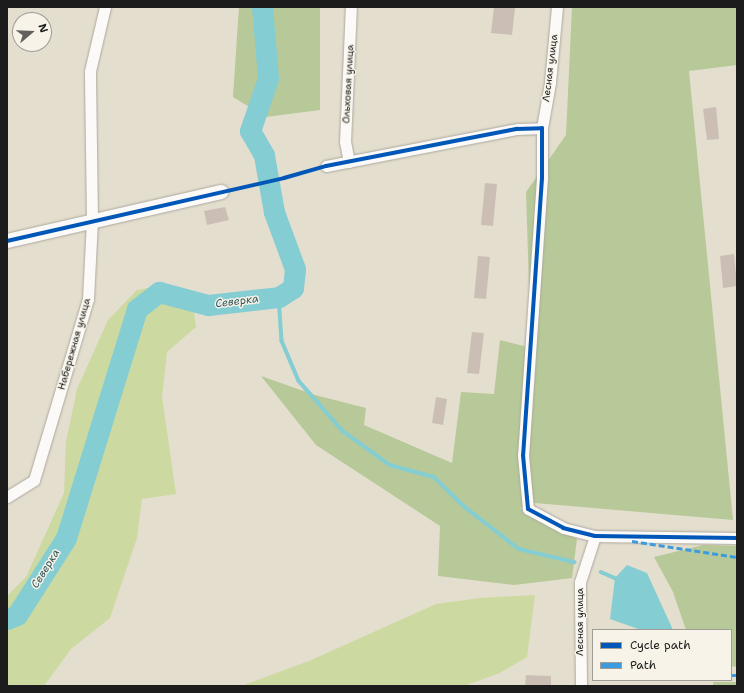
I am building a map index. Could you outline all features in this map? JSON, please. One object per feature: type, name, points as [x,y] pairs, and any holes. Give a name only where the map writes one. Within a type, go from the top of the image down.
[{"type":"street","name":"Набережная улица","points":[[7,497],[34,480],[88,299],[92,220],[90,71],[105,7]]},
{"type":"street","name":"Ольховая улица","points":[[348,162],[345,142],[351,7]]},
{"type":"street","name":"Лесная улица","points":[[557,7],[550,83],[542,128],[542,178],[523,455],[528,509],[563,528],[595,536],[580,582],[581,686]]},
{"type":"street","points":[[326,166],[517,129],[542,128]]},
{"type":"street","points":[[7,241],[92,220],[221,192]]},
{"type":"street","points":[[595,536],[737,538]]},
{"type":"green space","points":[[239,7],[320,7],[320,110],[266,117],[233,97]]},
{"type":"green space","points":[[572,7],[737,7],[737,65],[689,71],[733,520],[535,503],[520,508],[577,539],[572,578],[514,585],[438,576],[440,526],[316,445],[261,376],[315,395],[366,408],[364,425],[452,463],[461,392],[494,394],[500,340],[531,348],[526,192],[566,135]]},
{"type":"green space","points":[[165,285],[191,292],[196,327],[167,352],[162,397],[176,494],[142,499],[137,538],[110,618],[71,649],[44,686],[7,686],[7,596],[26,577],[64,493],[66,442],[77,389],[108,320],[137,290]]},
{"type":"green space","points":[[703,545],[737,546],[737,667],[732,666],[732,629],[686,629],[673,592],[654,557]]},
{"type":"green space","points":[[535,595],[527,657],[500,673],[464,686],[241,686],[309,661],[436,604],[480,598]]},
{"type":"green space","points":[[713,682],[737,682],[737,686],[713,686]]},
{"type":"water","points":[[627,565],[647,573],[673,629],[638,629],[610,619],[615,578]]},
{"type":"building","points":[[494,7],[515,8],[512,35],[491,33]]},
{"type":"building","points":[[716,107],[719,139],[707,140],[703,109]]},
{"type":"building","points":[[485,183],[497,184],[493,226],[481,225]]},
{"type":"building","points":[[225,207],[229,220],[207,225],[204,211]]},
{"type":"building","points":[[734,254],[737,286],[723,288],[720,256]]},
{"type":"building","points":[[478,256],[490,257],[486,299],[474,298]]},
{"type":"building","points":[[472,332],[484,333],[479,374],[467,373]]},
{"type":"building","points":[[436,397],[447,399],[443,425],[432,423]]},
{"type":"building","points":[[526,675],[551,676],[551,686],[525,686]]},
{"type":"waterway","name":"Северка","points":[[7,619],[17,615],[66,538],[137,309],[159,292],[208,305],[279,297],[293,288],[295,269],[274,212],[264,155],[250,131],[268,78],[262,7]]},
{"type":"waterway","points":[[279,297],[282,341],[299,381],[343,431],[390,465],[434,477],[465,507],[519,549],[574,562]]},
{"type":"waterway","points":[[601,572],[615,578]]},
{"type":"marked path","points":[[632,541],[737,557]]},
{"type":"marked path","points":[[732,675],[737,675]]},
{"type":"cycle path","points":[[7,241],[284,178],[326,166],[517,129],[542,128],[542,178],[523,455],[528,509],[563,528],[595,536],[737,538]]}]
